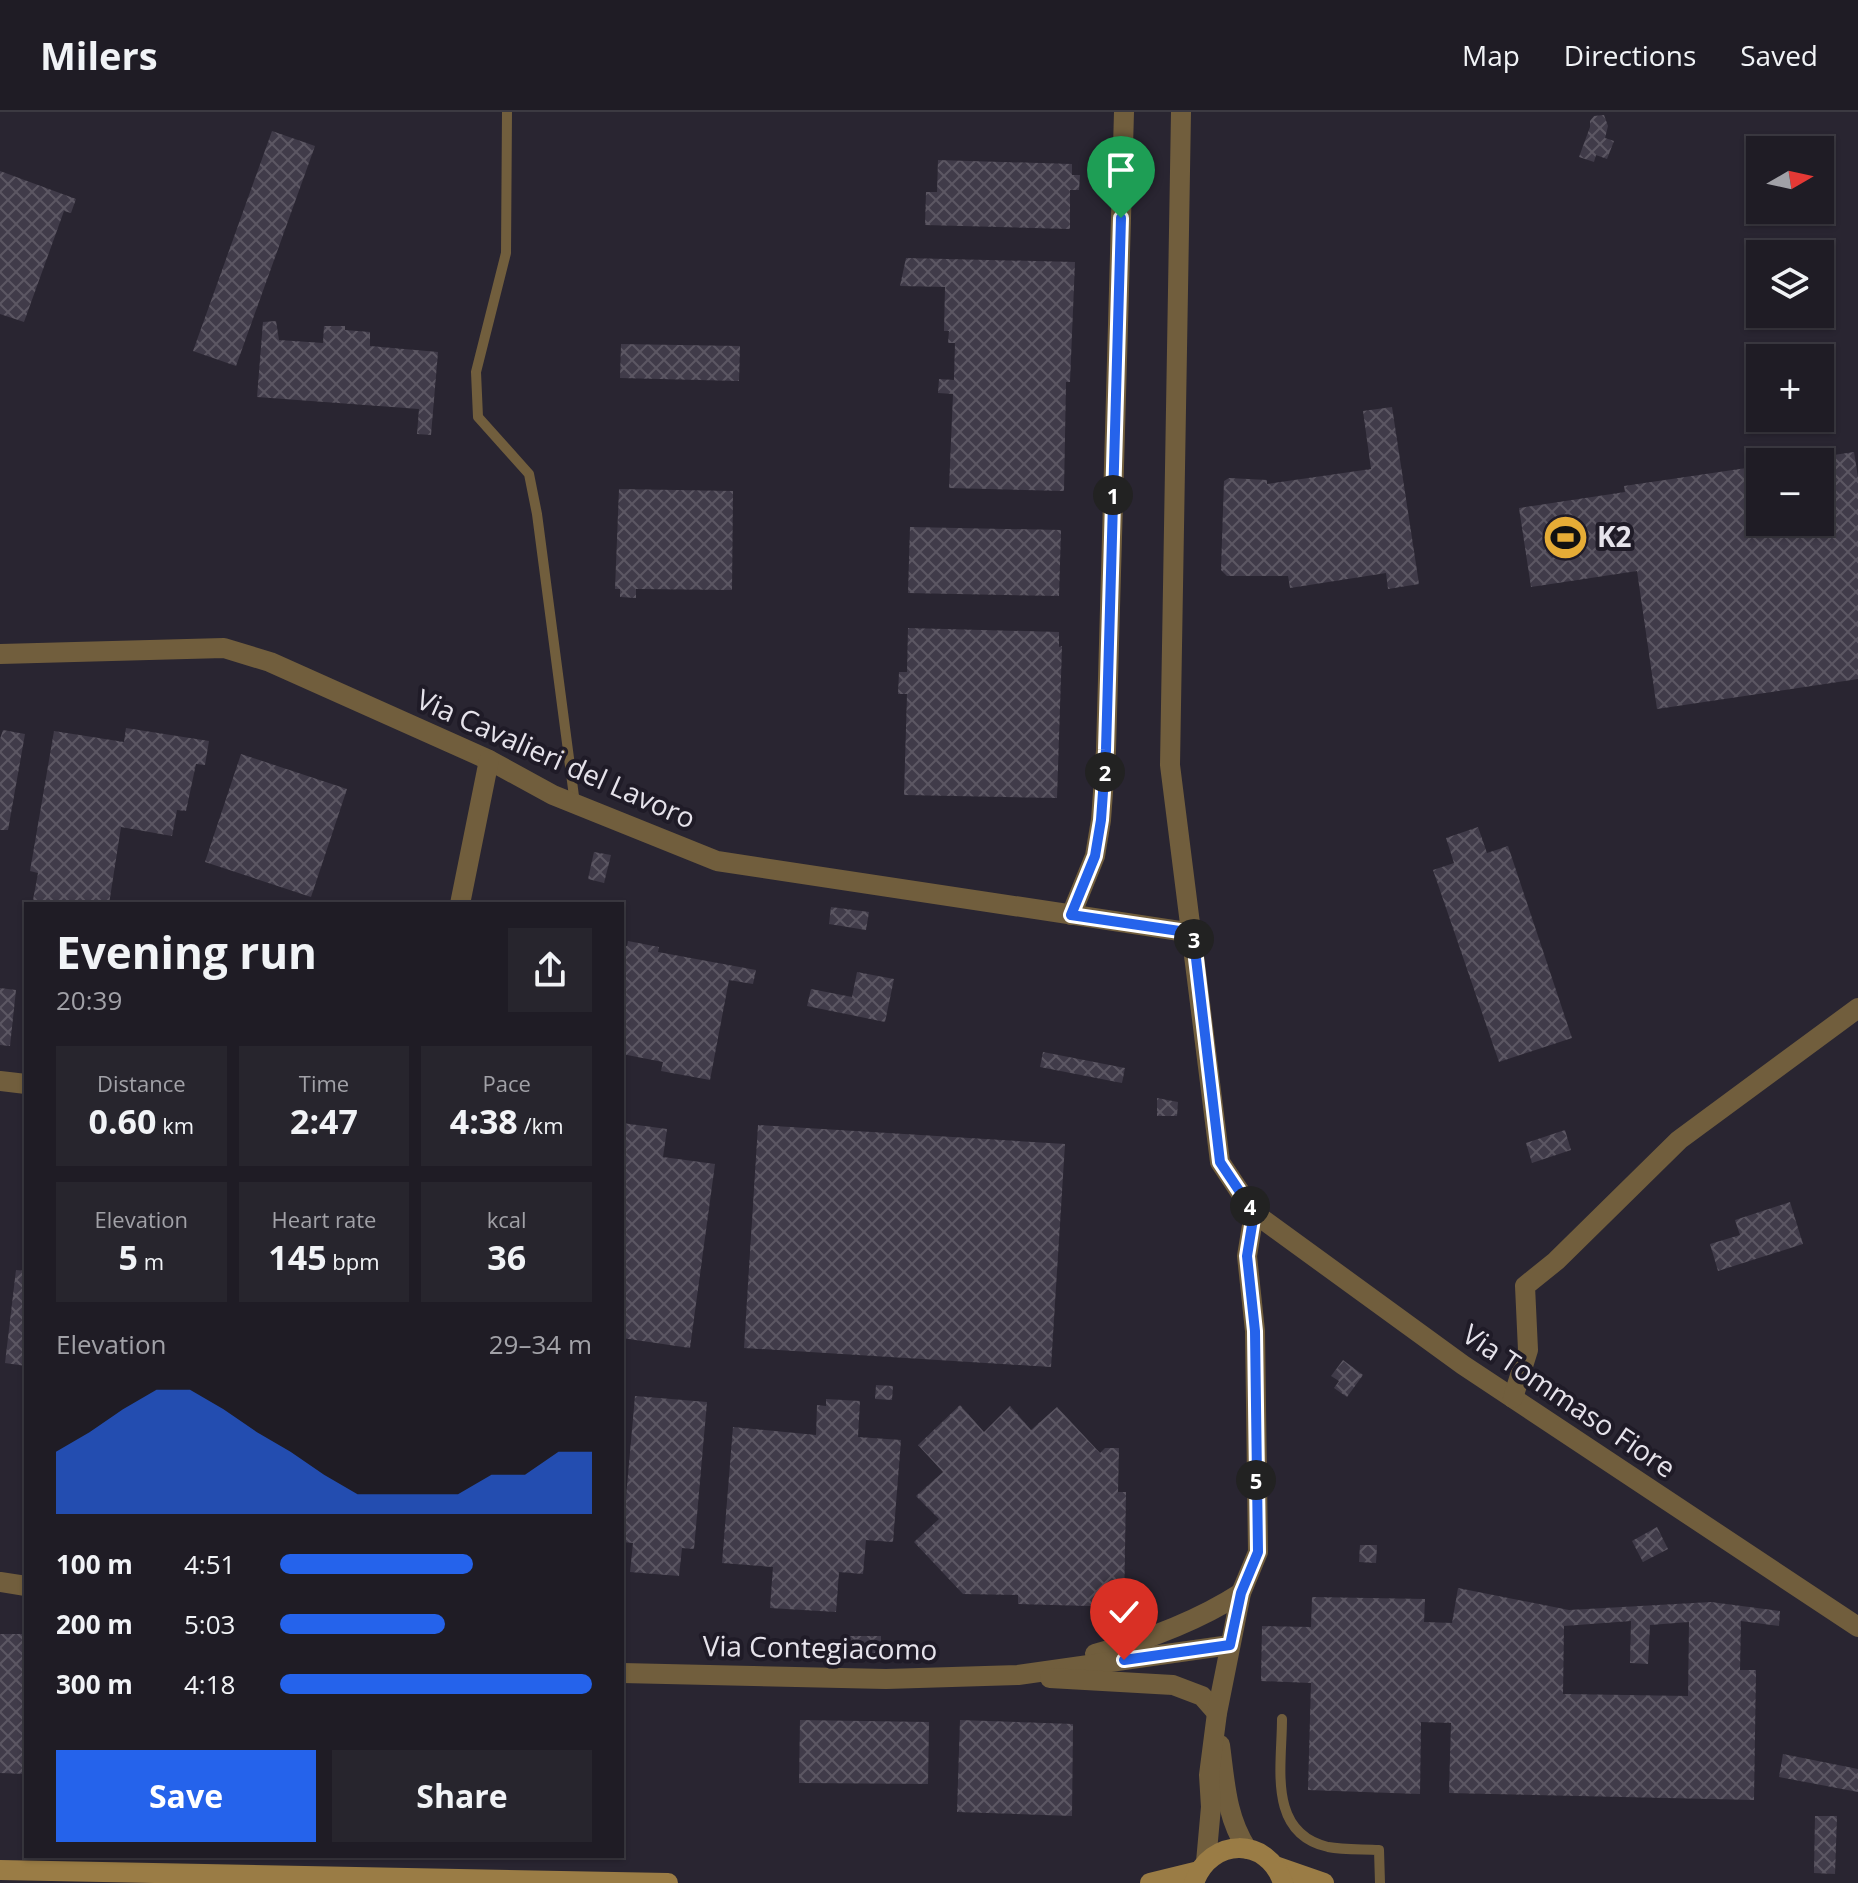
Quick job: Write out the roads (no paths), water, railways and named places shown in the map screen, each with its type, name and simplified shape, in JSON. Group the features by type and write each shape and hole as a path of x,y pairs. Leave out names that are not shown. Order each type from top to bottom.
{"main road":[{"path":"1150,1883 1200,1872 1225,1850 1247,1849 1258,1852 1279,1874 1324,1883"},
{"path":"0,1870 668,1883"}],"street":[{"path":"1071,915 1095,856 1102,806 1124,112"},
{"path":"1181,112 1170,765 1220,1162 1254,1213 1247,1256 1255,1331 1258,1552 1241,1593 1217,1713 1209,1775 1211,1807 1200,1872"},
{"name":"Via Cavalieri del Lavoro","path":"0,654 224,648 270,662 489,760 553,795 717,861 1193,933"},
{"path":"460,902 489,760"},
{"path":"1513,1398 1528,1350 1525,1286 1567,1251 1679,1140 1858,1008"},
{"path":"0,1081 24,1084"},
{"name":"Via Tommaso Fiore","path":"1254,1213 1463,1365 1858,1627"},
{"path":"0,1582 24,1586"},
{"name":"Via Contegiacomo","path":"1018,1675 1155,1636 1191,1622 1241,1593"},
{"name":"Via Contegiacomo","path":"1018,1675 1230,1645"},
{"name":"Via Contegiacomo","path":"624,1673 886,1679 1018,1675 1173,1685 1202,1696 1217,1713"},
{"path":"1217,1713 1228,1807 1236,1832 1247,1849"}],"lane":[{"path":"507,112 506,253 476,372 478,417 529,474 537,514 575,804"},
{"path":"1282,1719 1281,1803 1288,1821 1303,1837 1328,1847 1379,1850 1380,1883"}],"place":[{"name":"K2","path":"1566,537"}]}
